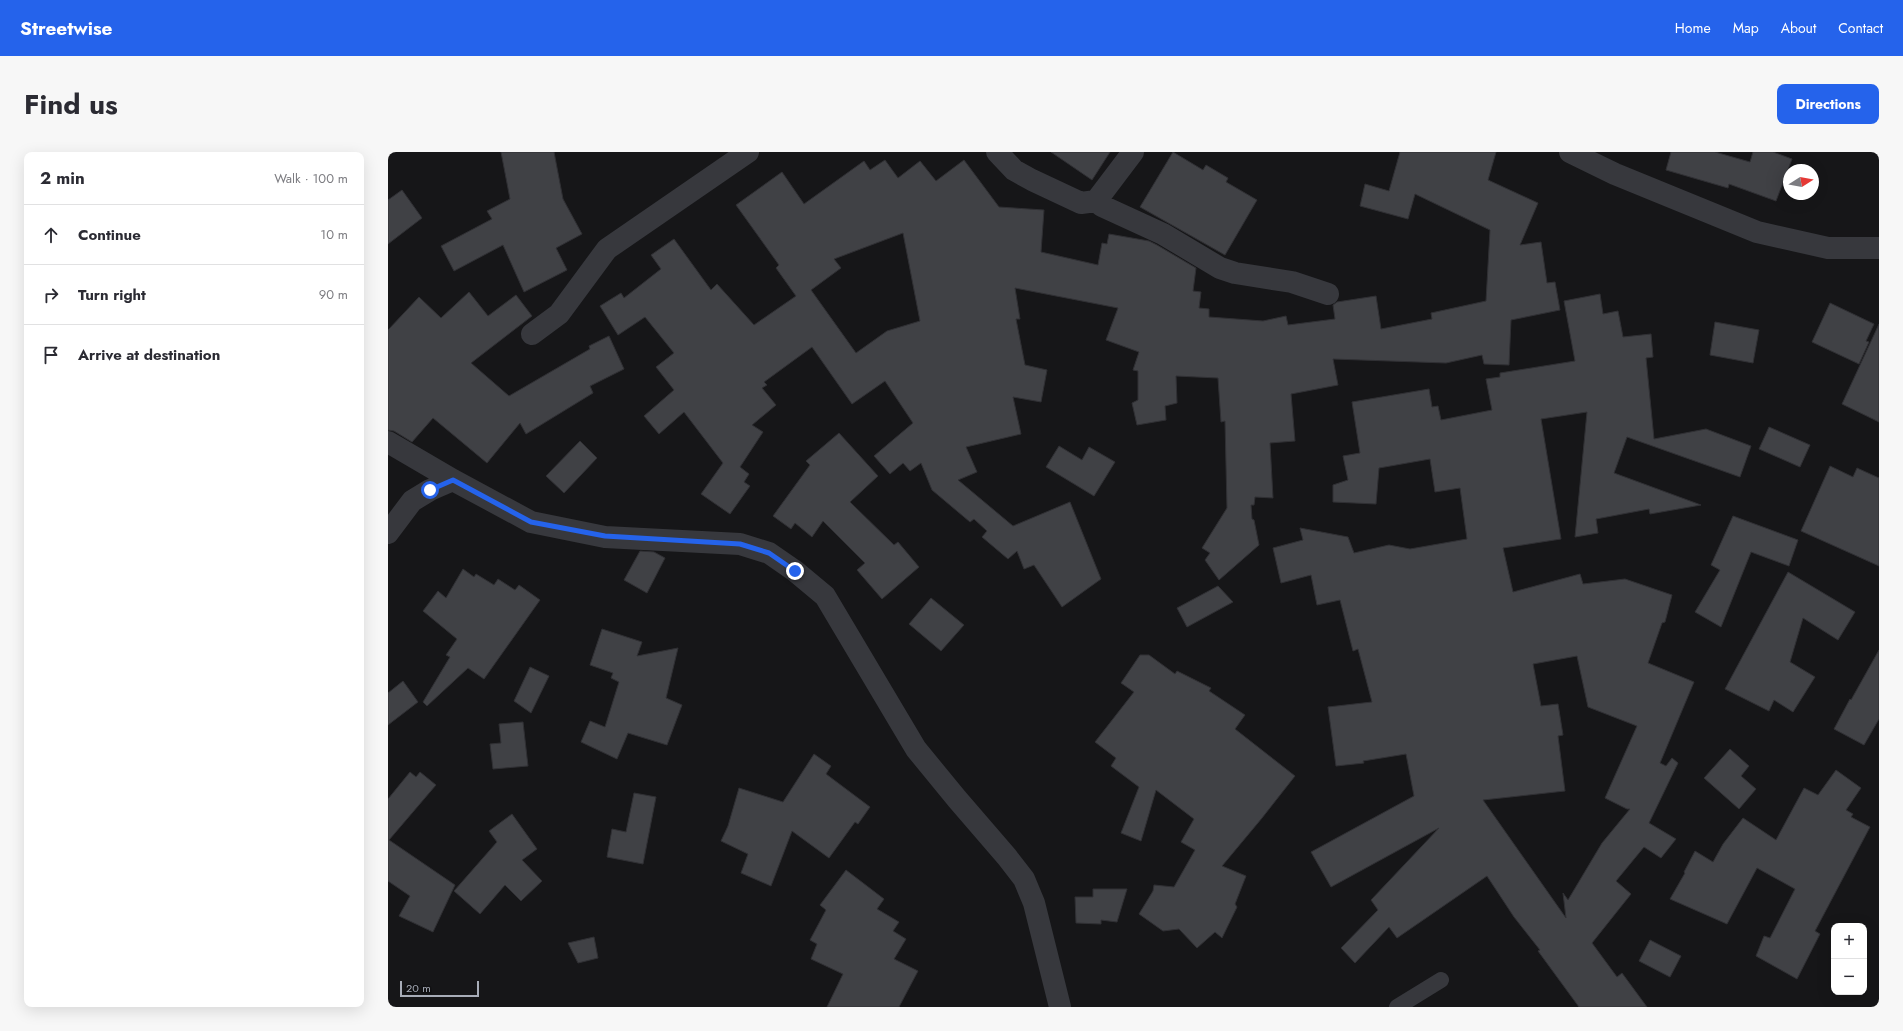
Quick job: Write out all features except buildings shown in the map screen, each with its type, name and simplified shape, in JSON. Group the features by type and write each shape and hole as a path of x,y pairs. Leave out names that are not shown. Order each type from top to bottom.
{"street":[{"path":"532,334 559,314 607,249 748,152"},
{"path":"997,152 1014,170 1081,203 1096,201 1133,152"},
{"path":"1570,152 1616,174 1757,232 1828,248 1879,248"},
{"path":"1096,201 1102,206 1163,234 1220,268 1235,273 1292,282 1328,294"},
{"path":"388,442 453,480 531,522 605,536 740,544 769,553 795,571 825,596 916,749 1024,879 1034,903 1057,1005"},
{"path":"388,532 412,501 430,490 453,480"}],"lane":[{"path":"1397,1007 1441,980"}],"route":[{"path":"430,490 453,480 531,522 605,536 740,544 769,553 795,571"}]}
